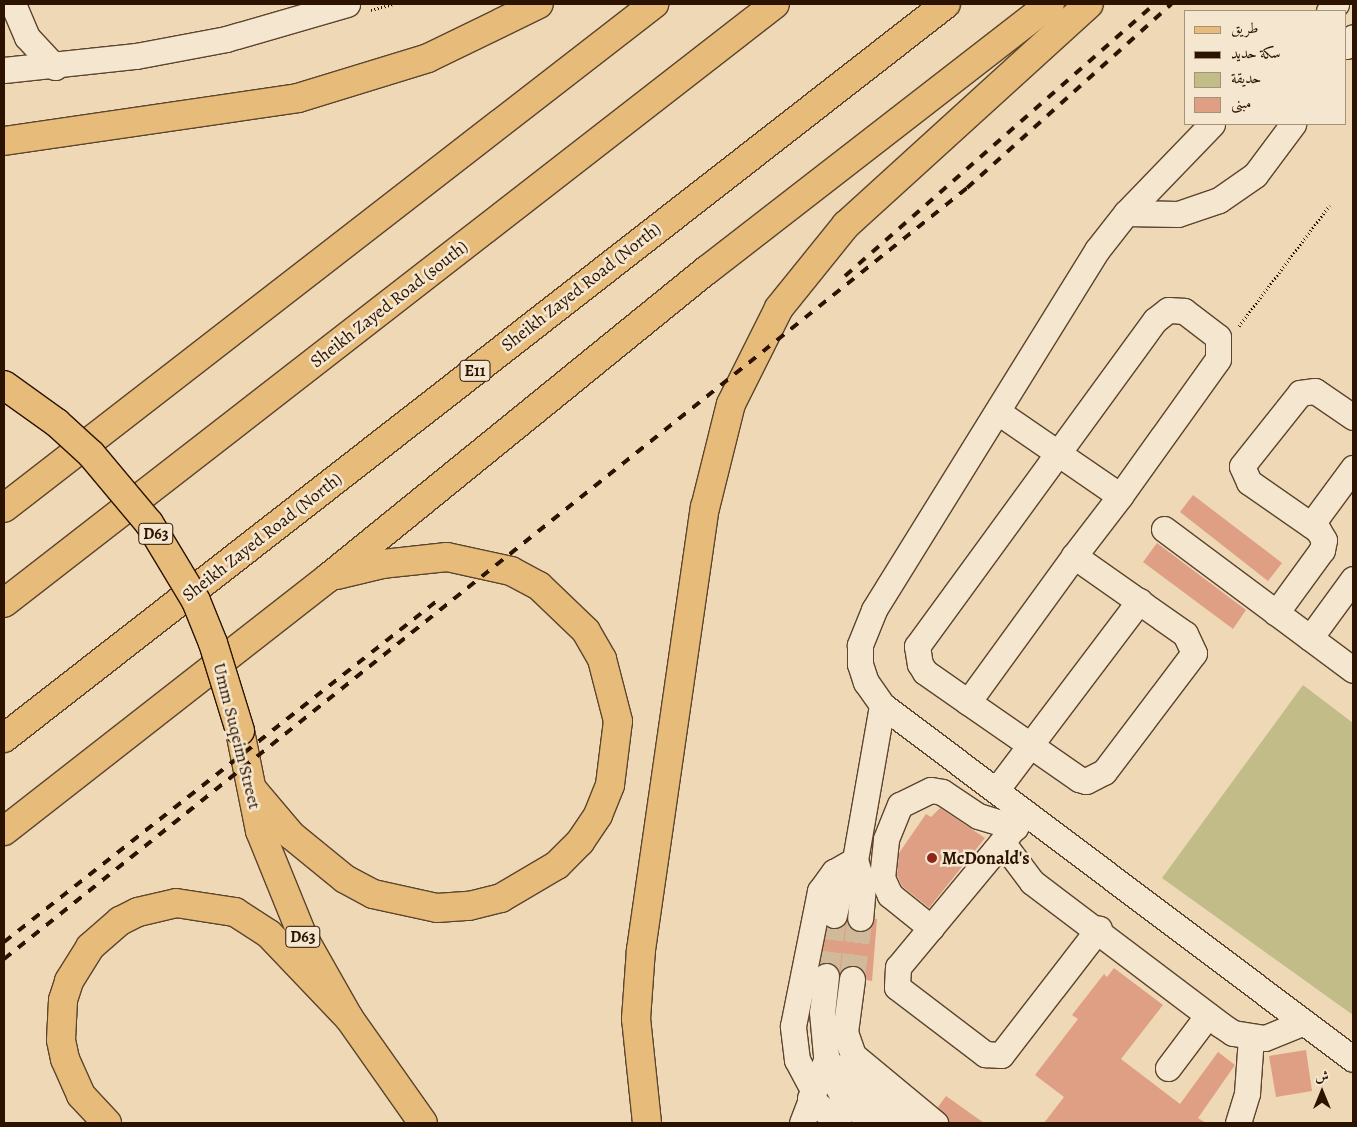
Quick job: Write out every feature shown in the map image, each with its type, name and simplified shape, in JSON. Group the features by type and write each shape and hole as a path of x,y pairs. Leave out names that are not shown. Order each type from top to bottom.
{"main road":[{"path":"4,141 209,114 307,96 428,58 539,4"},
{"path":"4,508 654,4"},
{"name":"Sheikh Zayed Road (south)","path":"4,603 775,4"},
{"name":"Sheikh Zayed Road (North)","path":"4,738 946,4"},
{"path":"4,831 329,577 707,270 1050,4"},
{"path":"647,1123 636,1037 641,950 705,508 731,404 779,308 828,245 1089,4"},
{"name":"Umm Suqeim Street","path":"4,384 57,423 91,454 150,523 196,601 240,731 260,831 284,895 349,1018 423,1123"},
{"path":"253,790 291,835 345,879 374,894 437,908 469,906 501,898 557,865 593,822 610,785 618,721 602,659 586,631 539,586 511,570 447,557 383,564 329,577"},
{"path":"107,1123 81,1095 65,1059 61,1040 63,1000 74,972 90,947 120,921 138,912 176,903 235,912 269,934 349,1018"}],"street":[{"path":"13,4 27,36 55,66"},
{"path":"4,70 55,66 226,39 347,4"},
{"path":"1211,125 1126,213 1097,250 865,627 860,664 866,682 882,705 997,789 1014,827 1032,882 1098,928 1208,1015 1234,1033 1251,1037 1279,1035 1304,1022"},
{"path":"1126,213 1178,214 1219,200 1255,175 1292,125"},
{"path":"968,702 1074,556 1120,496 1218,359 1218,337 1184,311 1176,309 1161,314 917,646 920,664 926,672 968,702 1078,779 1099,777 1191,660 1190,639 1074,556"},
{"path":"1276,613 1322,550 1322,534 1249,482 1242,466 1300,393 1315,391 1353,417"},
{"path":"998,412 1120,496"},
{"path":"1311,525 1353,468"},
{"path":"1164,529 1310,638 1350,662"},
{"path":"1310,638 1353,579"},
{"path":"997,789 1139,601"},
{"path":"834,915 841,885 855,860 882,705"},
{"path":"931,928 890,895 882,878 886,839 900,805 931,790 942,792 978,816 1014,827 1304,1022 1353,1059"},
{"path":"1014,827 898,967 897,987 985,1054 996,1057 1007,1053 1098,928"},
{"path":"855,860 863,886 860,918"},
{"path":"808,1111 797,1060 794,1026 820,891 834,872 855,860"},
{"path":"826,976 822,1012 826,1060 842,1096 872,1123"},
{"path":"852,979 845,1032 853,1055 935,1123"},
{"path":"1168,1068 1208,1015"},
{"path":"1238,1123 1248,1093 1251,1037"},
{"path":"808,1111 826,1060"},
{"path":"826,1060 902,1123"},
{"path":"808,1111 839,1123"}],"path":[{"path":"1218,337 1234,332 1330,205"}],"green space":[{"path":"1303,685 1353,723 1353,1015 1162,878"}],"building":[{"path":"1193,495 1282,563 1268,581 1180,512"},
{"path":"1157,543 1246,610 1233,629 1143,562"},
{"path":"940,808 985,838 929,908 902,886 897,875 899,853 926,814 931,817"},
{"path":"874,919 877,919 872,981 866,980 861,968 854,965 840,973 834,964 820,963 827,927 839,929 846,921 852,930 866,931"},
{"path":"1114,968 1163,1005 1121,1059 1180,1104 1218,1052 1235,1065 1198,1118 1206,1123 1044,1123 1064,1097 1035,1075 1078,1019 1072,1015 1104,974 1107,977"},
{"path":"1306,1050 1312,1091 1276,1097 1269,1056"},
{"path":"946,1096 984,1123 949,1123 938,1107"}],"tunnel":[{"path":"826,976 834,915"},
{"path":"852,979 860,918"}],"railway":[{"path":"845,276 1155,4"},
{"path":"4,959 967,188 1171,4"},
{"path":"4,942 438,600"}],"place":[{"name":"McDonald's","path":"932,858"}]}
